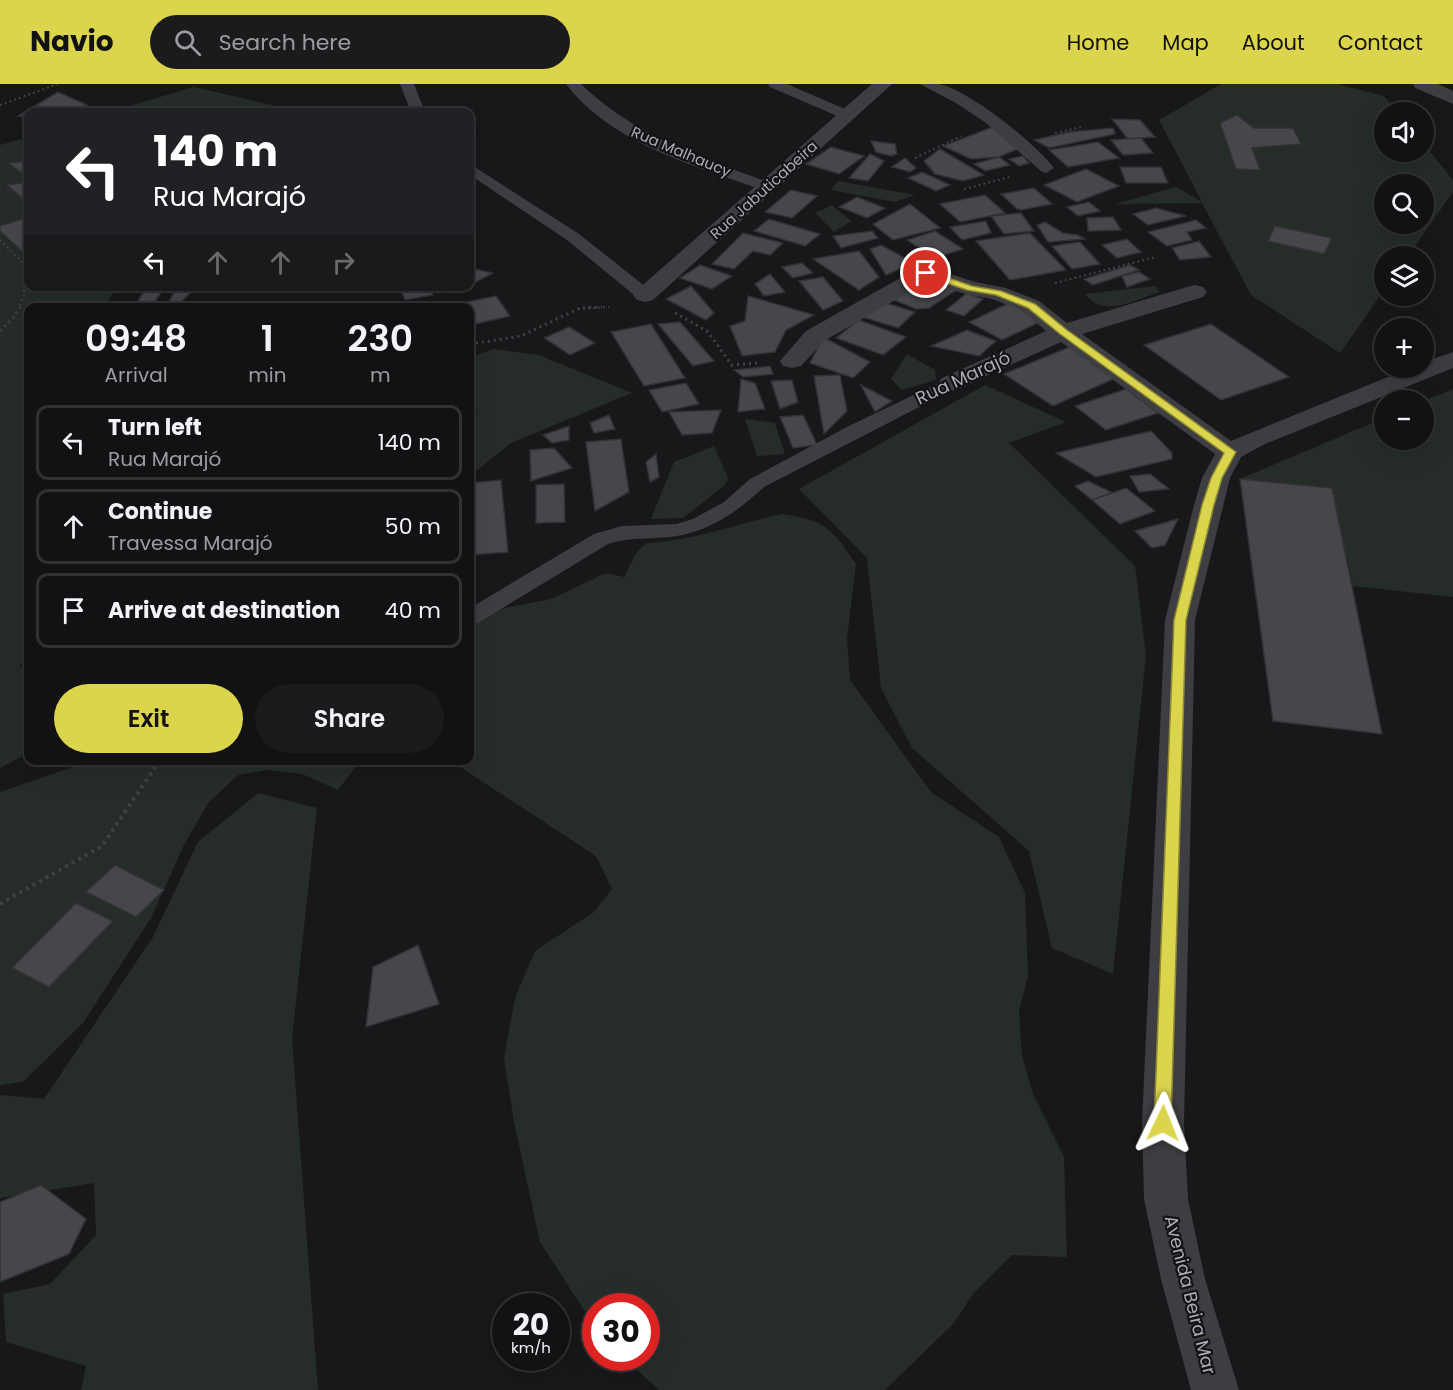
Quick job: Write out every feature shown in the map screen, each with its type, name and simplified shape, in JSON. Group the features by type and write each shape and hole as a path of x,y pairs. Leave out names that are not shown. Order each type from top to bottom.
{"street":[{"name":"Rua Jabuticabeira","path":"645,295 883,84"},
{"path":"1422,84 1453,98"},
{"path":"792,361 815,336 926,273 970,288 998,293 1031,306 1063,332 1230,452 1256,438 1453,359"},
{"name":"Rua Marajó","path":"951,383 1063,332 1195,292"},
{"name":"Avenida Beira Mar","path":"1215,1390 1183,1279 1166,1199 1163,1123 1180,620 1216,478 1230,452"}],"lane":[{"path":"407,84 416,108"},
{"name":"Rua Malhaucy","path":"573,84 598,110 631,133 659,146 768,187"},
{"path":"775,84 847,116"},
{"path":"927,84 994,120 1046,168"},
{"path":"474,172 573,237 645,295"},
{"name":"Rua Marajó","path":"474,616 601,539 622,532 676,530 700,524 731,506 757,483 951,383"}],"path":[{"path":"0,105 58,84"},
{"path":"915,158 994,120"},
{"path":"964,189 1046,168"},
{"path":"0,240 24,264"},
{"path":"1031,306 1049,284 1156,257"},
{"path":"0,331 11,322 27,291"},
{"path":"474,343 521,336 580,308 619,307 645,295 707,331 732,365 792,361"},
{"path":"0,904 102,846 157,765"}],"shaded area":[{"path":"1221,84 1337,84 1384,96 1389,102 1374,102 1374,162 1434,162 1434,156 1453,180 1453,192 1434,219 1434,174 1374,174 1374,234 1423,234 1415,246 1374,246 1374,304 1340,353 1251,295 1202,203 1115,204 1176,187 1202,202 1159,120"},
{"path":"194,87 272,105 276,108 123,108"},
{"path":"24,138 24,291 114,291 107,303 24,303 24,658 20,667 24,670 24,745 21,757 0,768 0,145"},
{"path":"838,181 915,195 895,202 831,190"},
{"path":"832,205 851,221 834,232 815,213"},
{"path":"1155,286 1160,292 1120,305 1101,305 1085,294"},
{"path":"493,349 539,355 632,393 511,443 474,473 477,409 474,409 474,356"},
{"path":"907,354 935,370 936,380 902,390 891,379"},
{"path":"985,385 1066,422 1009,443 1135,566 1146,655 1113,974 1052,948 1029,851 912,748 881,688 867,558 799,489"},
{"path":"1453,389 1453,597 1353,586 1332,488 1240,479 1374,422 1374,450 1434,450 1434,397"},
{"path":"745,419 775,423 785,454 757,456"},
{"path":"714,446 728,478 725,485 683,518 651,519 674,462"},
{"path":"782,514 819,523 833,534 856,564 847,639 850,680 931,792 999,837 1025,893 1028,976 1019,1011 1022,1056 1033,1094 1064,1157 1067,1257 1012,1255 973,1294 953,1324 885,1390 659,1390 638,1371 660,1371 660,1293 582,1293 582,1307 540,1242 514,1122 504,1058 515,998 535,951 594,912 612,889 596,856 457,765 474,765 474,614 551,599 606,573 624,577 643,546 647,543 665,541"},
{"path":"78,765 357,765 338,790 302,774 267,770 238,775 208,803 184,845 151,918 83,1023 23,1082 0,1085 0,792"},
{"path":"258,793 317,808 292,1038 318,1390 81,1390 86,1366 6,1342 3,1294 50,1284 96,1235 94,1183 0,1198 0,1095 44,1099 153,937 198,842"}],"building":[{"path":"58,92 87,105 79,108 31,108"},
{"path":"1237,115 1254,128 1293,128 1301,144 1252,148 1260,170 1236,169 1220,123"},
{"path":"1112,119 1140,120 1155,137 1128,139"},
{"path":"995,126 1020,148 999,157 971,159 943,146"},
{"path":"1113,128 1115,134 1049,148 1034,140 1069,132"},
{"path":"1141,138 1153,153 1123,155 1111,140"},
{"path":"871,141 895,144 897,154 891,156 876,152"},
{"path":"1098,142 1119,158 1068,167 1049,150"},
{"path":"831,147 864,156 839,174 806,164"},
{"path":"940,149 984,175 963,181 935,174 924,161"},
{"path":"870,154 884,161 868,181 849,178"},
{"path":"1023,156 1029,163 1019,166 1009,159"},
{"path":"999,157 1010,165 985,171 974,164"},
{"path":"905,158 916,168 910,172 892,167"},
{"path":"24,161 24,174 8,163"},
{"path":"1120,167 1161,167 1168,183 1126,183"},
{"path":"1086,169 1119,186 1077,202 1044,185"},
{"path":"922,172 950,185 936,191 908,178"},
{"path":"24,183 24,200 7,185"},
{"path":"1034,188 1052,204 1021,210 1001,194"},
{"path":"791,190 817,196 792,218 765,212"},
{"path":"985,195 1005,213 960,222 940,204"},
{"path":"857,197 885,208 867,218 839,207"},
{"path":"1089,202 1100,211 1078,216 1067,207"},
{"path":"910,204 940,228 893,240 873,224"},
{"path":"1156,208 1186,216 1148,225 1133,214"},
{"path":"1021,213 1034,231 1004,234 991,216"},
{"path":"1113,217 1121,230 1088,231 1087,218"},
{"path":"24,218 24,253 0,231 0,226"},
{"path":"769,219 820,234 805,246 754,231"},
{"path":"1196,220 1206,228 1187,232 1192,240 1167,246 1148,232"},
{"path":"986,221 991,233 962,240 950,227"},
{"path":"1045,222 1063,233 1078,235 1085,239 1048,242 1037,225"},
{"path":"1275,226 1332,238 1324,254 1268,241"},
{"path":"872,231 878,238 841,248 833,236"},
{"path":"935,231 963,249 935,258 907,240"},
{"path":"743,233 783,243 770,255 753,251 734,269 712,264"},
{"path":"1030,233 1066,270 1010,280 976,241"},
{"path":"1127,239 1141,252 1117,258 1102,245"},
{"path":"1199,241 1211,257 1180,260 1172,248"},
{"path":"1080,242 1100,264 1072,269 1052,246"},
{"path":"881,245 914,263 886,275 870,249"},
{"path":"859,251 879,277 859,290 813,259"},
{"path":"802,263 813,273 793,278 782,267"},
{"path":"700,265 732,276 712,289 680,278"},
{"path":"1130,265 1139,270 1093,285 1084,279"},
{"path":"475,269 493,273 474,283"},
{"path":"1139,272 1150,279 1127,287 1122,276"},
{"path":"926,273 961,287 929,308 916,309 887,297"},
{"path":"770,274 785,292 764,296 755,284"},
{"path":"823,277 843,301 823,310 799,281"},
{"path":"691,286 714,313 706,320 666,299"},
{"path":"144,291 162,291 154,303 137,303"},
{"path":"175,291 192,291 180,303 168,303"},
{"path":"401,291 431,291 433,295 405,300"},
{"path":"967,293 983,299 964,316 946,310"},
{"path":"496,296 510,316 474,324 474,303 462,303"},
{"path":"748,296 814,315 786,330 775,352 742,356 730,326 745,321"},
{"path":"880,301 915,312 898,328 862,317"},
{"path":"1009,303 1042,321 1002,340 969,322"},
{"path":"859,320 906,337 883,355 836,338"},
{"path":"680,322 714,361 693,366 658,324"},
{"path":"651,324 685,378 644,386 611,332"},
{"path":"1211,324 1289,377 1221,400 1144,345"},
{"path":"569,327 595,343 570,355 544,338"},
{"path":"967,330 996,341 979,356 931,346"},
{"path":"823,337 870,362 853,378 810,363"},
{"path":"1069,347 1118,377 1053,406 1004,374"},
{"path":"770,366 773,374 743,377 734,370"},
{"path":"840,375 847,411 824,434 814,376"},
{"path":"741,379 755,383 765,409 738,412"},
{"path":"792,380 798,402 780,409 771,381"},
{"path":"686,383 699,404 662,412 649,390"},
{"path":"861,385 892,401 875,412"},
{"path":"1126,389 1158,413 1106,430 1075,406"},
{"path":"721,410 712,433 682,435 669,412"},
{"path":"609,415 615,429 594,433 590,423"},
{"path":"803,415 817,445 793,448 780,417"},
{"path":"569,426 569,440 552,443 543,435"},
{"path":"1151,431 1172,453 1172,459 1096,477 1056,453"},
{"path":"621,439 629,492 595,511 586,442"},
{"path":"554,448 572,468 531,481 530,450"},
{"path":"656,454 659,477 650,482 646,462"},
{"path":"1150,474 1169,489 1139,492 1130,476"},
{"path":"1240,479 1332,488 1382,734 1273,721"},
{"path":"501,480 508,552 474,555 474,483"},
{"path":"1088,481 1113,493 1092,500 1075,486"},
{"path":"564,484 565,522 536,523 536,485"},
{"path":"1126,488 1155,511 1120,524 1092,500"},
{"path":"1178,519 1165,545 1152,548 1135,531"},
{"path":"115,865 164,890 136,917 86,892"},
{"path":"76,903 113,921 49,987 12,968"},
{"path":"418,945 439,1004 366,1027 373,967"},
{"path":"41,1185 86,1219 69,1254 0,1282 0,1202"}],"route":[{"path":"926,273 970,288 998,293 1031,306 1063,332 1230,452 1216,478 1180,620 1163,1123"}]}
